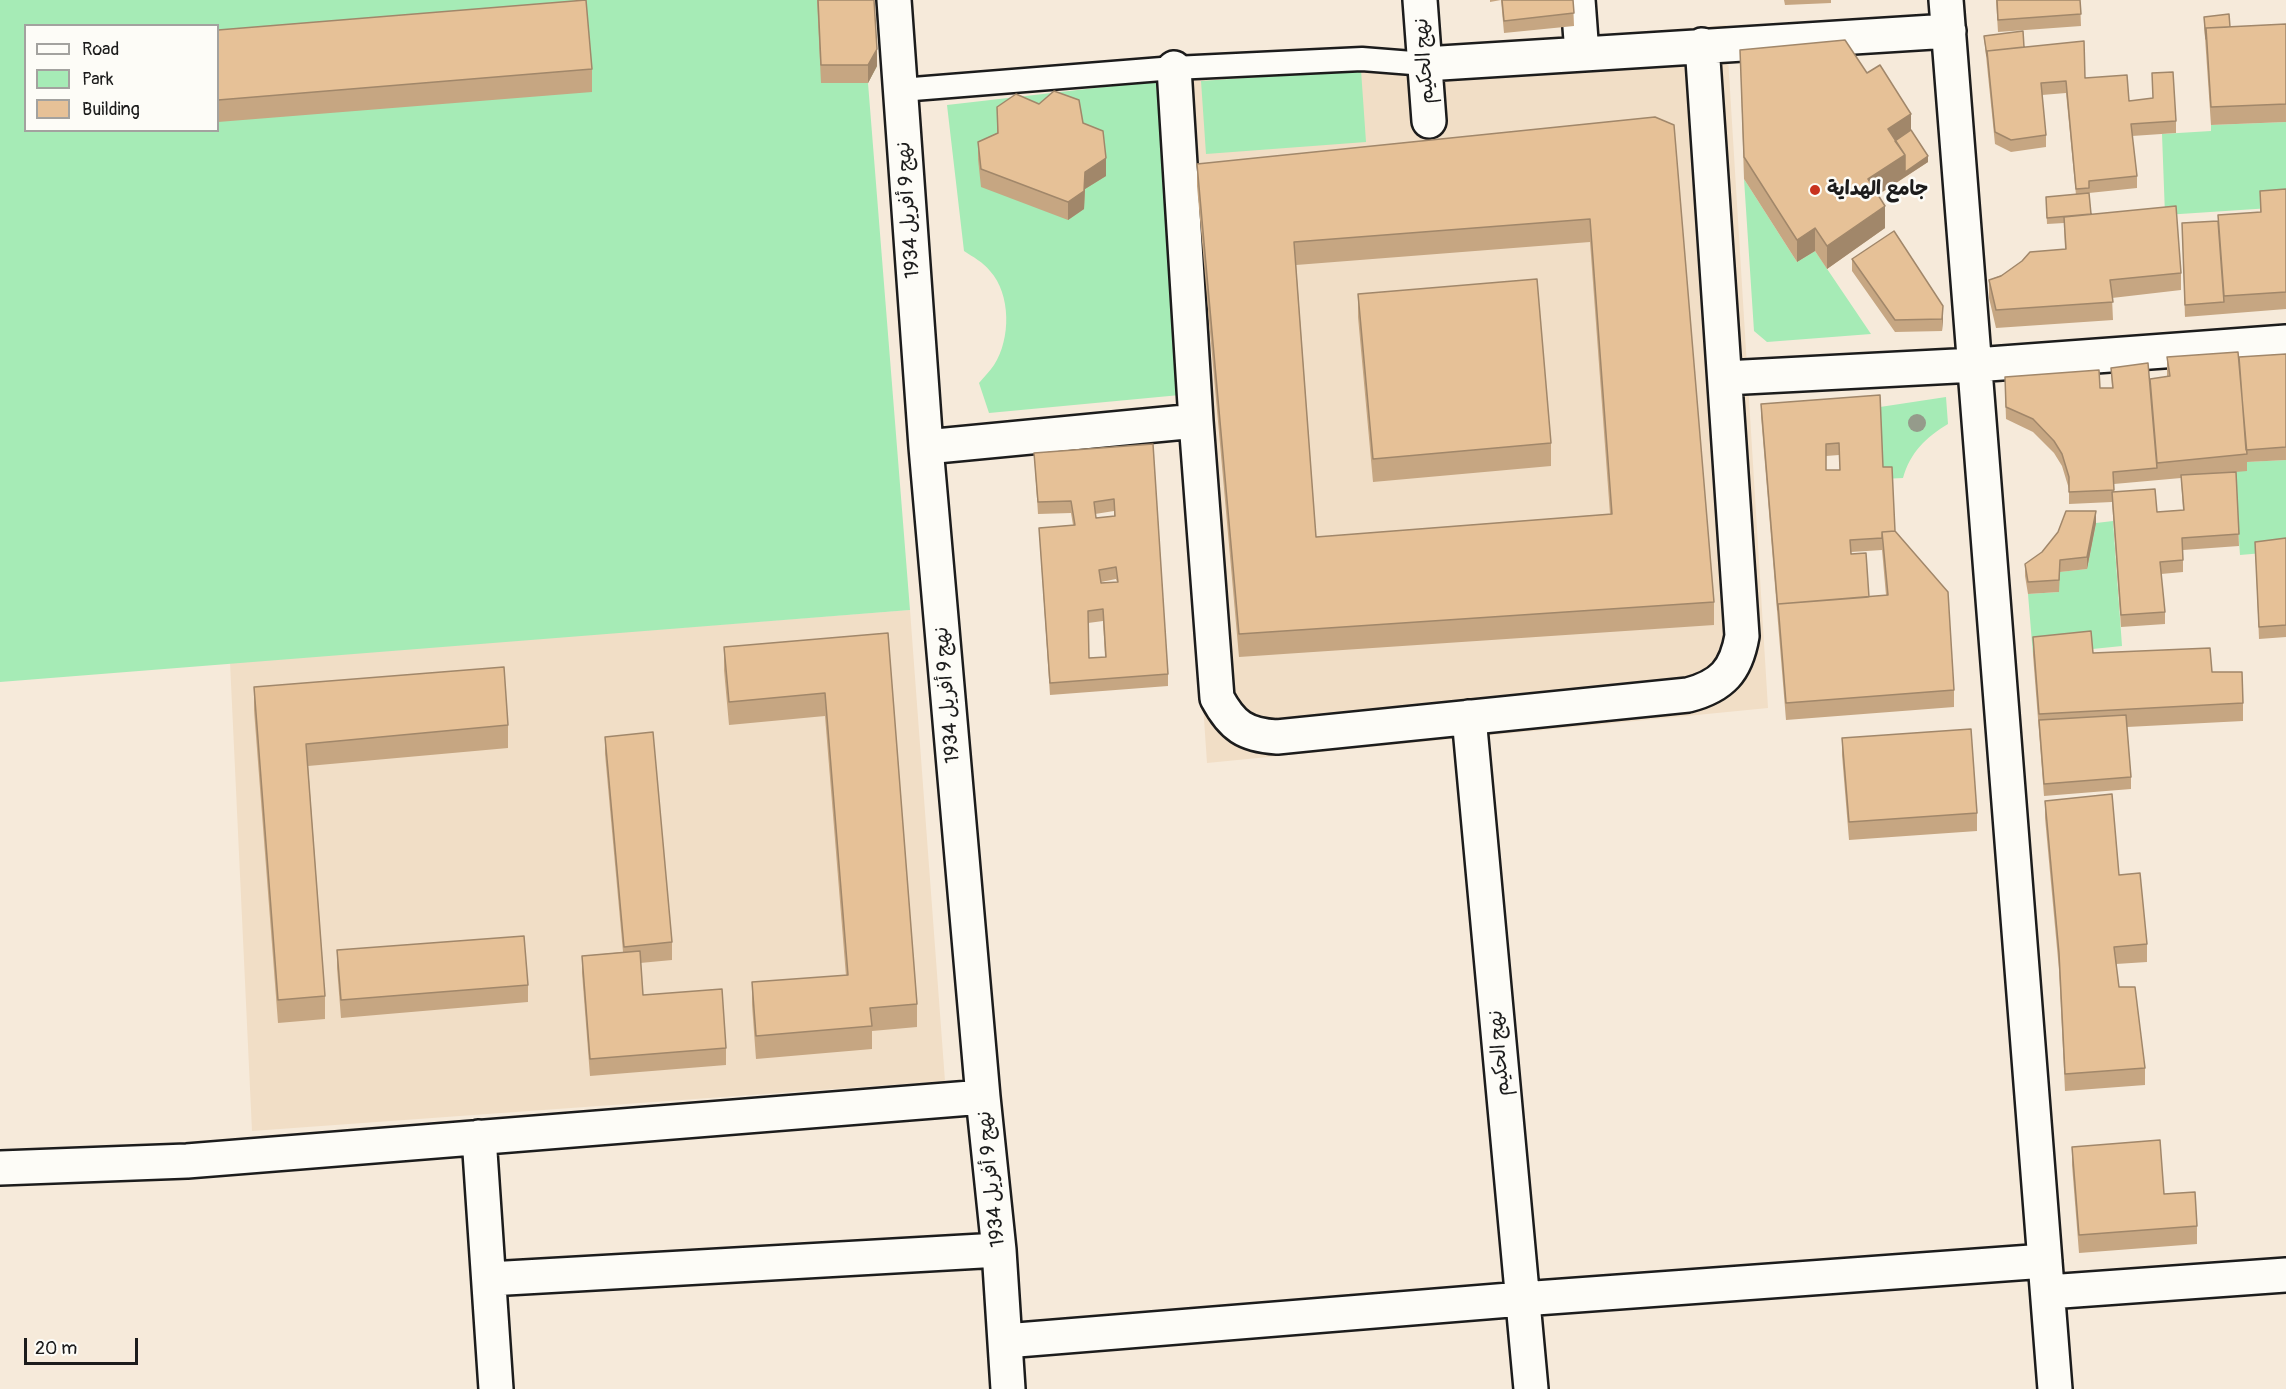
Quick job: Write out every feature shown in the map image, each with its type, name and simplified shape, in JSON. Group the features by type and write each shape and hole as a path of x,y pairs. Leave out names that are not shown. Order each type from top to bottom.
{"street":[{"name":"نهج 9 أفريل 1934","path":"894,0 926,447 983,1098 999,1250 1008,1389"},
{"name":"نهج الحكيم","path":"1420,0 1429,122"},
{"path":"1578,0 1582,54"},
{"path":"1425,64 1702,45 1947,15 2055,1389"},
{"path":"1174,68 1196,422 1217,698 1226,715 1240,728 1258,736 1277,737 1688,695 1720,682 1732,669 1739,653 1742,636 1702,45"},
{"path":"1725,378 1975,365 2286,342"},
{"path":"926,447 1196,422"},
{"name":"نهج الحكيم","path":"1469,717 1531,1389"},
{"path":"0,1168 187,1161 983,1098"},
{"path":"479,1137 496,1389"},
{"path":"489,1279 999,1250"},
{"path":"1005,1341 1522,1299 2046,1277 2286,1275"}],"lane":[{"path":"901,90 1174,68 1362,59 1425,64"}],"shaded area":[{"path":"1726,25 1768,708 1207,763 1160,70"},
{"path":"910,610 945,1081 252,1131 230,662"}],"green space":[{"path":"0,0 873,0 877,66 868,83 910,610 0,682"},
{"path":"1361,70 1366,142 1206,154 1201,81"},
{"path":"1156,81 1180,395 989,413 979,383 994,365 1004,343 1005,304 997,281 990,271 964,251 947,105"},
{"path":"2286,122 2286,207 2165,215 2162,134 2211,131 2211,125"},
{"path":"1744,179 1797,262 1815,251 1871,334 1767,342 1754,331"},
{"path":"1946,397 1948,424 1920,446 1903,478 1883,479 1880,407"},
{"path":"2286,460 2286,551 2240,555 2234,473 2246,462"},
{"path":"2113,521 2122,646 2033,655 2028,594 2059,592 2059,572 2087,569 2096,523"}],"building":[{"path":"586,0 592,69 219,100 219,30"},
{"path":"818,0 874,0 877,49 868,65 821,65"},
{"path":"1502,0 1573,0 1574,13 1504,21"},
{"path":"1997,0 2080,0 2081,14 1998,20"},
{"path":"2229,14 2230,27 2206,28 2206,39 2204,17"},
{"path":"2286,24 2286,104 2211,107 2206,28"},
{"path":"2023,31 2024,47 1987,51 1987,56 1984,36"},
{"path":"1845,40 1867,73 1880,65 1911,114 1888,129 1905,155 1868,179 1885,206 1827,246 1815,228 1797,240 1744,157 1740,50"},
{"path":"2084,41 2085,78 2127,75 2129,101 2153,98 2152,73 2173,72 2176,121 2131,124 2137,176 2089,181 2089,188 2076,189 2066,81 2041,83 2046,135 2011,140 1995,132 1987,51"},
{"path":"1054,91 1079,100 1083,123 1103,131 1106,158 1085,172 1084,191 1068,202 981,169 978,142 998,133 997,107 1016,94 1039,104"},
{"path":"1655,117 1674,125 1714,602 1239,634 1197,164","holes":["1590,219 1612,514 1316,537 1294,242"]},
{"path":"1911,130 1928,156 1905,172 1905,155 1895,141"},
{"path":"2286,189 2286,292 2224,296 2218,215 2261,212 2260,191"},
{"path":"2089,193 2091,214 2047,218 2046,197"},
{"path":"2176,206 2181,273 2110,280 2113,302 1996,310 1989,280 2001,276 2022,261 2030,252 2066,249 2064,217"},
{"path":"2218,221 2224,302 2185,305 2182,223"},
{"path":"1894,231 1943,306 1942,319 1895,320 1852,259"},
{"path":"1537,279 1551,443 1373,459 1358,294"},
{"path":"2238,352 2247,454 2157,463 2150,379 2170,376 2167,357"},
{"path":"2286,354 2286,447 2246,450 2239,357"},
{"path":"2148,363 2157,468 2113,472 2114,490 2069,492 2069,477 2062,454 2054,441 2033,419 2006,407 2005,377 2099,370 2100,388 2113,388 2111,368"},
{"path":"1880,395 1883,467 1892,467 1895,531 1882,532 1882,538 1850,540 1851,554 1866,553 1869,597 1778,604 1778,610 1761,404","holes":["1839,443 1840,470 1826,470 1826,444"]},
{"path":"1153,444 1168,674 1050,683 1039,528 1075,525 1071,501 1038,502 1034,453","holes":["1114,499 1115,516 1096,518 1094,502","1116,567 1118,582 1101,583 1099,570","1103,609 1106,657 1089,658 1088,611"]},
{"path":"2236,472 2239,534 2182,538 2183,560 2160,562 2165,612 2121,615 2112,492 2155,489 2157,512 2184,510 2181,475"},
{"path":"2066,511 2096,511 2087,557 2060,560 2059,580 2028,582 2025,564 2042,552 2058,532"},
{"path":"1895,531 1948,592 1954,690 1786,703 1778,604 1888,595 1882,532"},
{"path":"2286,538 2286,625 2259,627 2255,542"},
{"path":"2091,631 2093,653 2210,648 2212,672 2242,672 2243,703 2039,714 2033,637"},
{"path":"888,633 917,1004 870,1008 872,1026 756,1036 752,982 848,975 825,693 729,702 724,647"},
{"path":"504,667 508,725 306,744 325,996 278,1000 254,687"},
{"path":"2126,715 2131,777 2044,784 2039,720"},
{"path":"1971,729 1977,813 1849,822 1842,738"},
{"path":"653,732 672,942 624,947 605,737"},
{"path":"2112,794 2119,875 2140,873 2147,944 2114,947 2119,987 2135,987 2145,1068 2065,1074 2059,953 2045,801"},
{"path":"524,936 528,985 341,1000 337,950"},
{"path":"640,951 643,995 722,989 726,1048 590,1059 582,956"},
{"path":"2160,1140 2164,1194 2195,1192 2197,1226 2079,1235 2072,1147"}],"place":[{"name":"جامع الهداية","path":"1815,190"}]}
